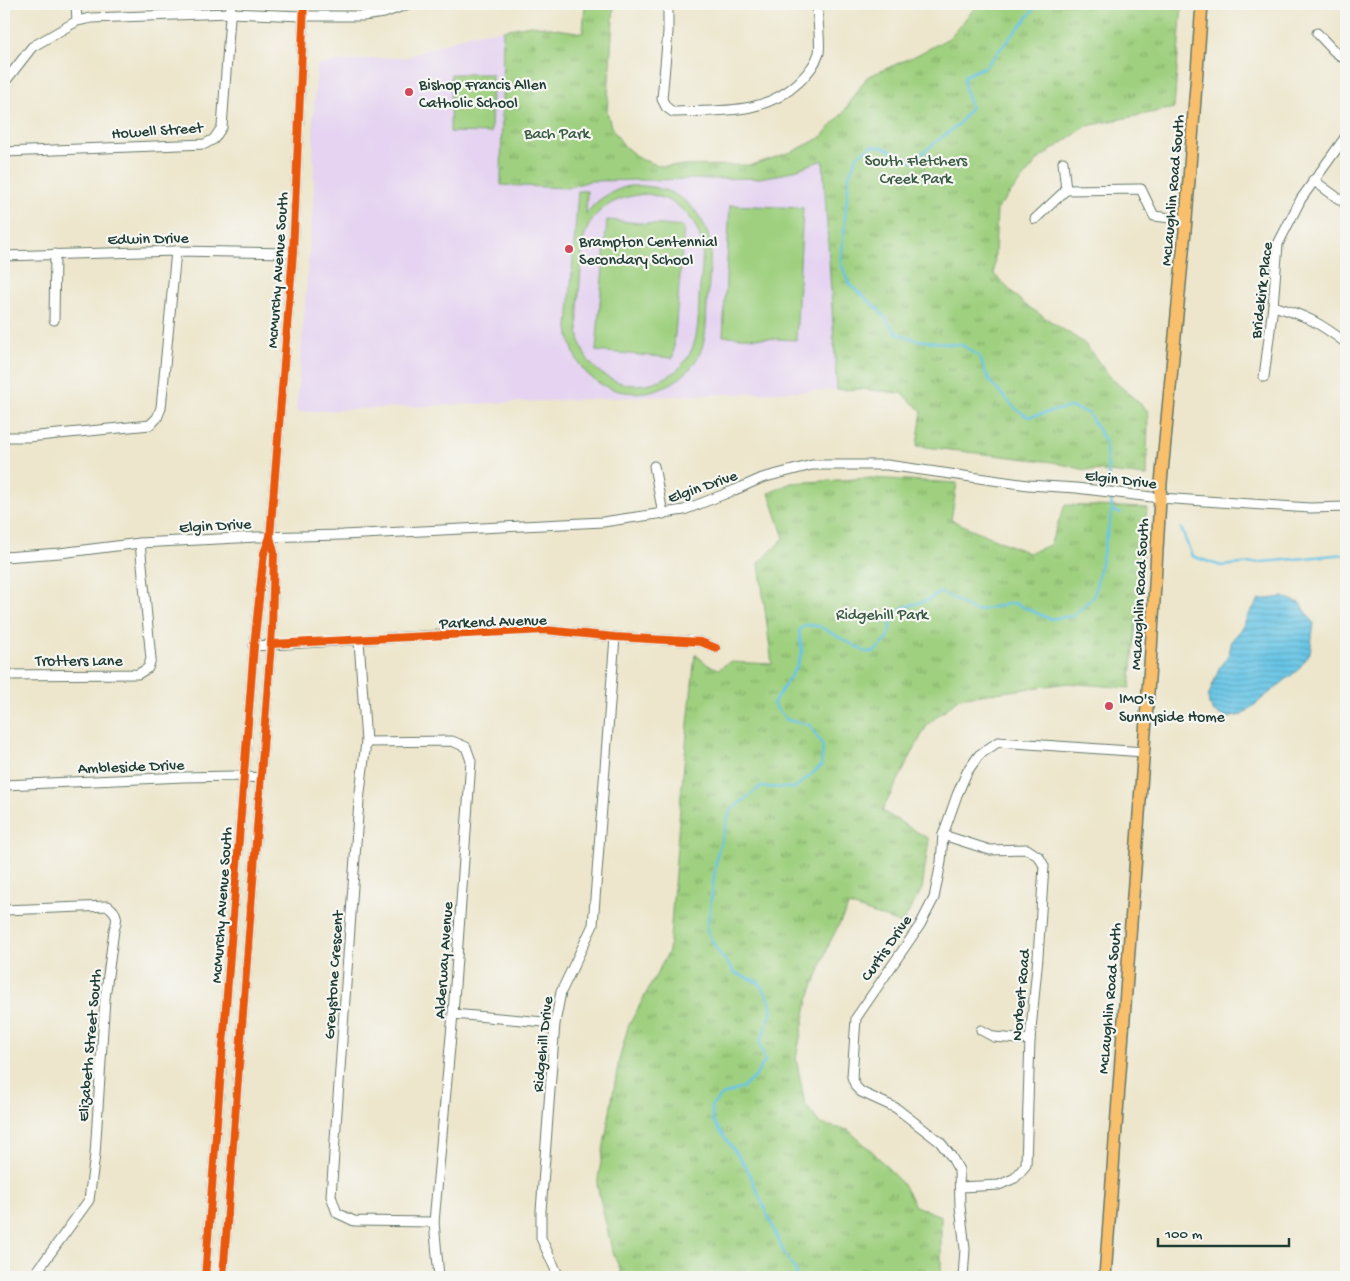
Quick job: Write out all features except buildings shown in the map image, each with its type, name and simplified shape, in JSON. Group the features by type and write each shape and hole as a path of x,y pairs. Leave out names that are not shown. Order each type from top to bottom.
{"main road":[{"name":"McLaughlin Road South","path":"1105,1277 1117,1094 1144,752 1160,498 1186,220 1202,4"}],"street":[{"path":"76,4 77,21"},
{"name":"McMurchy Avenue South","path":"205,1277 254,646 264,553 270,537 293,253 304,4"},
{"path":"4,83 32,47 77,21 91,18 230,8 302,16 364,16 384,8 408,4"},
{"path":"668,4 668,32 662,98 666,107 673,112 752,108 770,102 789,92 806,75 819,53 817,4"},
{"name":"Howell Street","path":"4,152 205,144 214,139 222,127 230,8"},
{"path":"1316,33 1330,48 1346,60"},
{"name":"Bridekirk Place","path":"1264,377 1273,306 1278,244 1301,199 1346,136"},
{"path":"1063,162 1066,190"},
{"path":"1314,180 1346,204"},
{"path":"1035,219 1066,190 1141,189 1154,216 1186,220"},
{"path":"4,437 28,437 150,425 157,418 160,408 176,251"},
{"name":"Edwin Drive","path":"4,256 176,251 293,253"},
{"path":"54,320 55,254"},
{"path":"1273,306 1295,312 1320,323 1346,343"},
{"name":"Elgin Drive","path":"4,557 60,553 140,543 603,522 684,510 762,478 812,465 887,465 1028,485 1090,489 1160,498 1310,508 1346,507"},
{"path":"654,466 663,514"},
{"name":"McMurchy Avenue South","path":"223,1277 270,644 274,552 270,537"},
{"name":"Trotters Lane","path":"4,675 138,674 148,668 151,659 140,543"},
{"name":"Parkend Avenue","path":"254,646 545,630 615,637 701,642 716,648"},
{"name":"Ridgehill Drive","path":"559,1277 541,1238 541,1211 555,1023 560,992 594,925 615,637"},
{"name":"Greystone Crescent","path":"359,640 366,742 358,811 332,1196 338,1213 354,1221 434,1222"},
{"name":"Alderway Avenue","path":"366,742 452,741 466,746 471,761 453,1014 434,1222 439,1277"},
{"name":"Curtis Drive","path":"963,1277 965,1249 960,1206 959,1170 940,1142 896,1108 861,1092 856,1087 852,1077 856,1018 920,925 934,898 941,862 943,835 967,772 979,755 998,742 1144,752"},
{"name":"Ambleside Drive","path":"4,785 244,776 260,778"},
{"name":"Norbert Road","path":"943,835 990,850 1027,849 1039,857 1044,866 1030,1040 1026,1165 1015,1178 999,1185 960,1187"},
{"name":"Elizabeth Street South","path":"4,910 108,906 114,910 118,921 114,930 105,998 94,1156 89,1200 33,1277"},
{"path":"453,1014 541,1024 555,1023"},
{"path":"981,1030 994,1037 1030,1040"}],"shaded area":[{"name":"Brampton Centennial Secondary School","path":"503,30 501,184 567,188 590,181 783,174 823,160 837,390 296,412 314,191 313,118 317,65 363,59 407,57 469,35"}],"green space":[{"name":"South Fletchers Creek Park","path":"585,4 614,4 607,111 611,127 624,146 640,159 661,166 752,165 794,151 820,138 843,113 867,77 917,55 949,38 978,4 1182,4 1174,108 1087,126 1040,158 997,209 994,274 1024,304 1084,343 1110,377 1148,411 1147,476 1081,469 1053,462 917,446 922,411 901,393 861,389 837,390 823,160 783,174 759,178 590,181 567,188 501,185 503,30 531,25 583,33"},
{"path":"451,74 492,74 491,133 450,132"},
{"path":"644,186 659,188 683,200 693,208 701,219 711,247 706,331 698,357 687,372 673,383 656,390 638,393 620,391 604,386 589,375 575,356 568,327 578,191 587,191 586,214 600,200 622,188","holes":["647,194 666,199 688,215 694,223 701,241 702,262 696,338 682,366 671,375 651,383 627,384 618,382 601,373 592,365 582,347 579,337 578,316 583,244 591,222 605,207 636,195"]},
{"path":"730,205 803,208 796,340 723,336"},
{"path":"607,220 684,227 673,358 596,351"},
{"name":"Ridgehill Park","path":"872,478 957,483 951,520 1028,553 1050,545 1065,505 1147,508 1130,688 1068,683 959,698 927,725 882,811 929,839 922,889 902,924 849,905 830,942 808,1000 796,1058 805,1104 820,1124 848,1130 873,1152 904,1186 915,1206 941,1216 941,1277 623,1277 612,1250 597,1185 619,1060 628,1027 669,951 681,795 695,654 708,665 719,669 729,662 772,664 759,563 784,538 769,493 791,483"}],"water":[{"path":"1283,597 1300,603 1314,623 1310,653 1298,670 1242,715 1227,718 1214,712 1209,704 1208,697 1219,668 1229,654 1232,640 1241,630 1259,600"}],"waterway":[{"path":"883,147 912,161 959,124 971,107 965,90 964,76 986,66 1032,12 1035,4"},
{"path":"883,147 871,146 857,156 849,175 841,263 849,284 878,309 897,333 916,340 962,345 979,356 990,382 1015,408 1028,417 1070,407 1088,413 1105,441 1110,490"},
{"path":"796,1277 796,1271 784,1253 747,1168 713,1121 711,1106 723,1095 742,1088 755,1077 765,1061 760,1043 772,1010 769,998 758,982 735,973 717,950 707,931 717,854 730,811 760,787 795,788 821,766 823,746 810,725 787,720 773,704 797,666 802,652 799,631 804,625 819,626 866,652 874,652 888,639 892,620 902,608 928,600 941,592 974,611 1014,603 1050,619 1073,616 1094,596 1112,511 1111,495"},
{"path":"1112,511 1120,513"},
{"path":"1181,528 1192,556 1221,566 1346,554"}],"cycle path":[{"path":"223,1277 272,630 274,552 270,537 293,253 304,4"},
{"path":"205,1277 254,646 264,553 270,537"},
{"path":"271,644 545,630 615,637 701,642 716,648"}],"place":[{"name":"Bishop Francis Allen Catholic School","path":"409,92"},
{"name":"Brampton Centennial Secondary School","path":"569,249"},
{"name":"IMO's Sunnyside Home","path":"1109,706"}],"park label":[{"name":"Bach Park","path":"557,132"}]}
